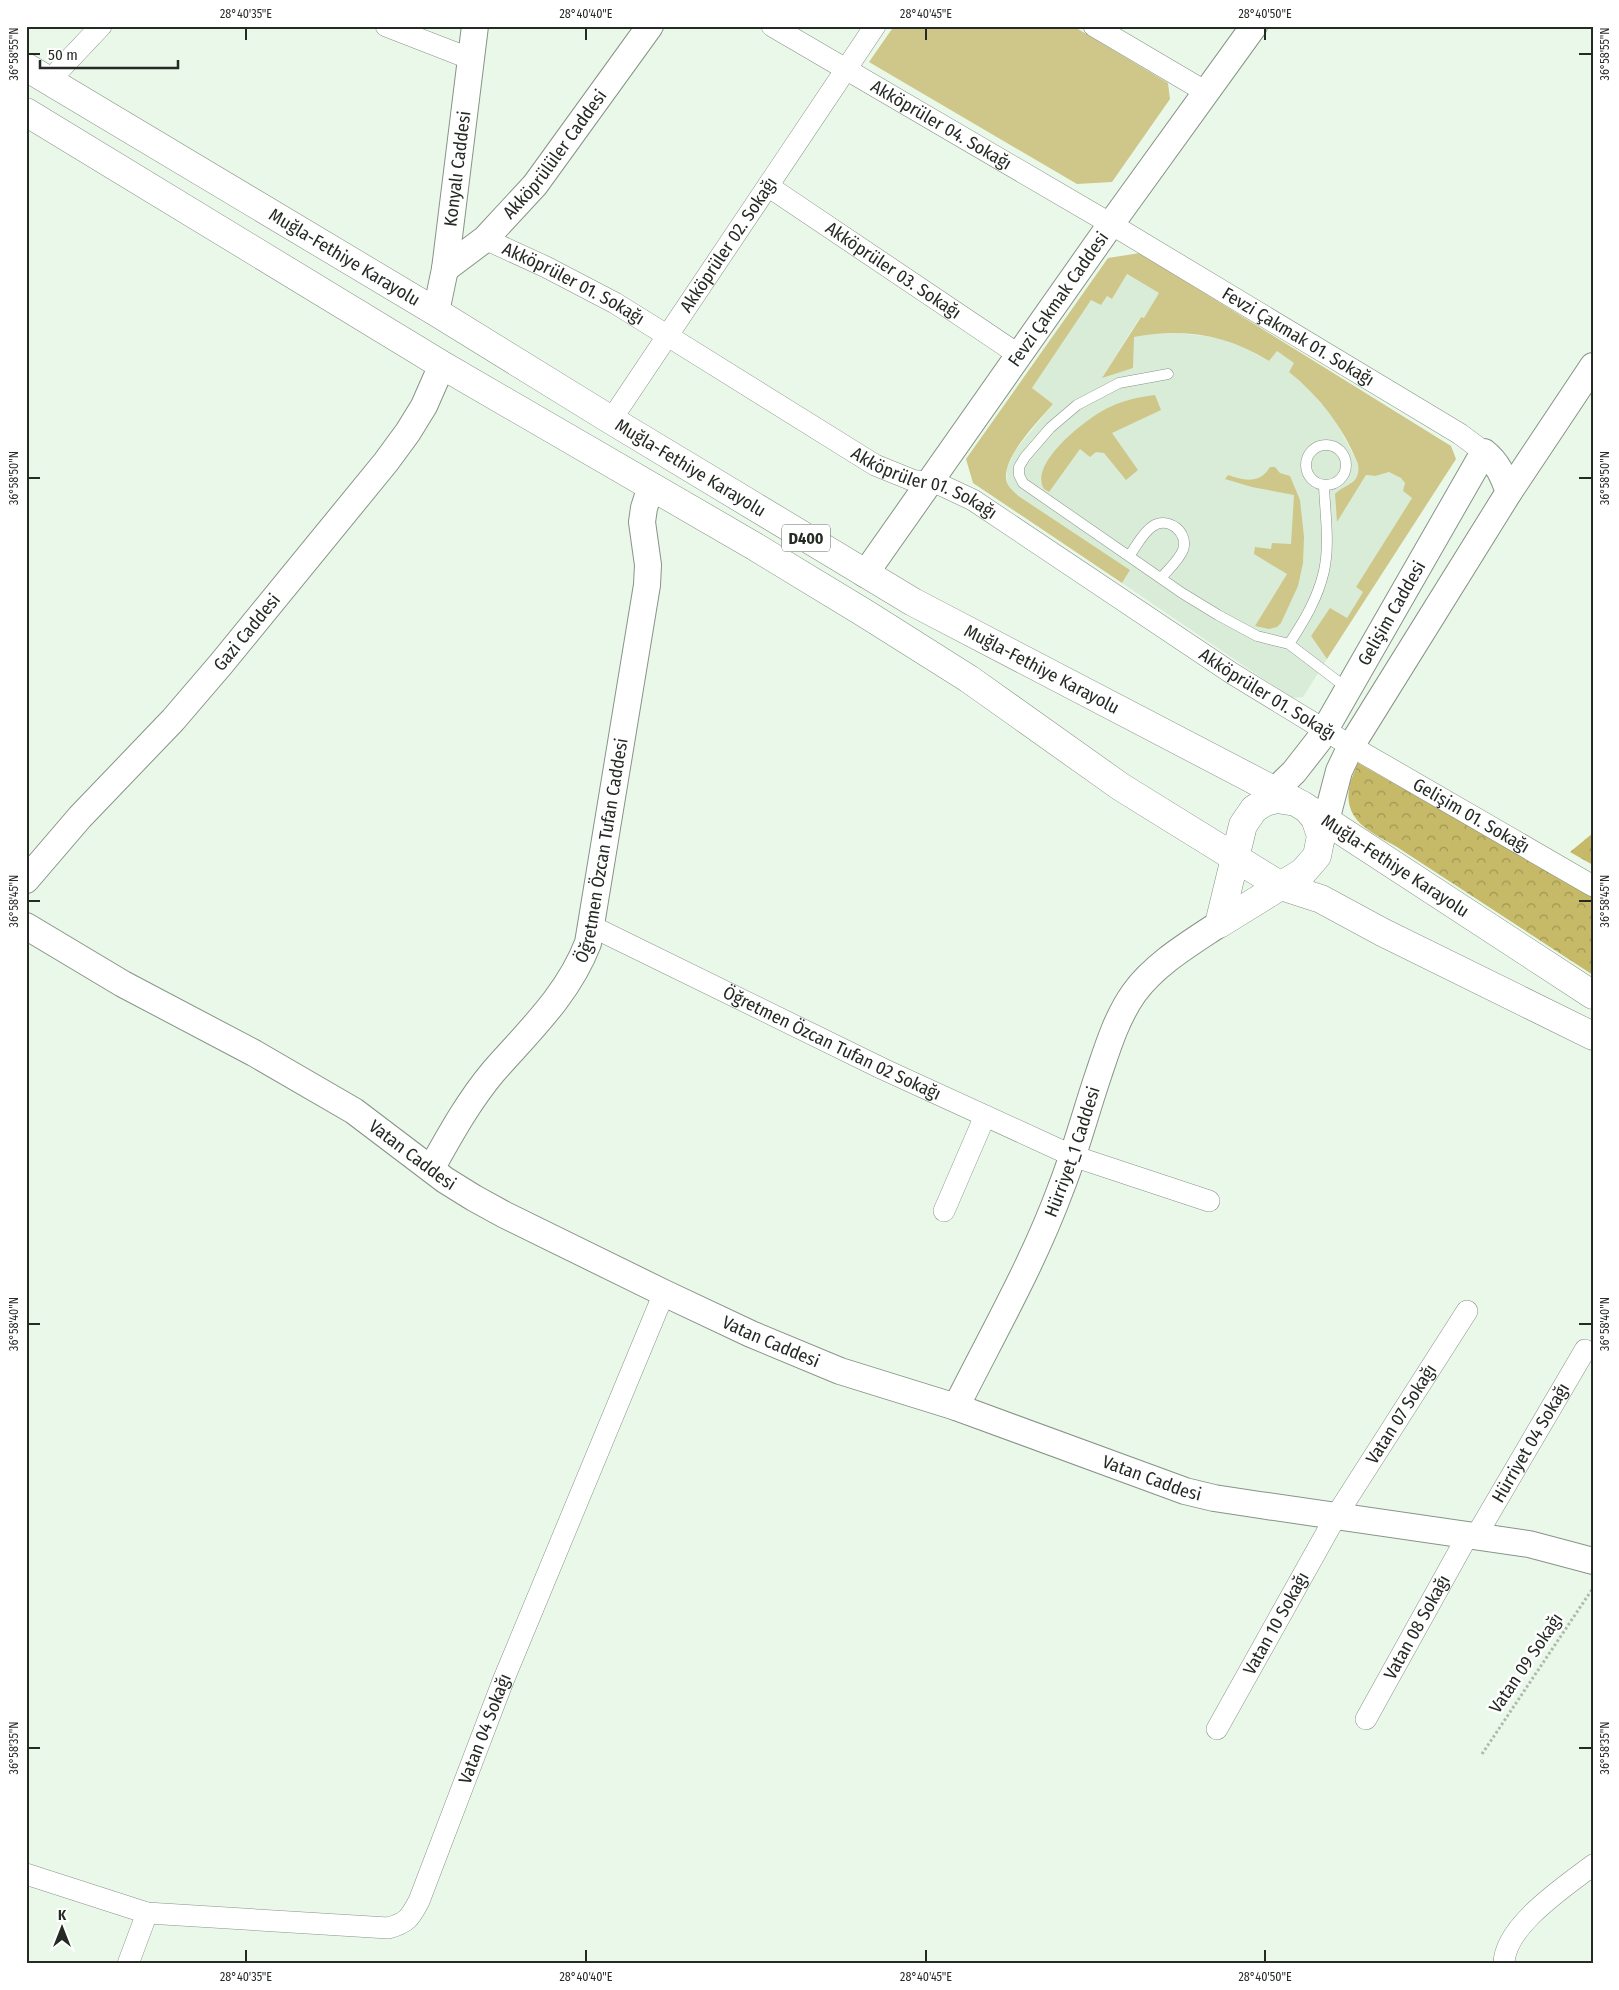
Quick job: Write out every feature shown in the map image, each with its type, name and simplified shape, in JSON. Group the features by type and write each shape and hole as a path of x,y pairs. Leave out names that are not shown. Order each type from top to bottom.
{"highway":[{"name":"Muğla-Fethiye Karayolu","path":"34,72 436,312 864,574 1267,798 1302,805 1323,832 1593,995"},
{"name":"Muğla-Fethiye Karayolu","path":"26,112 442,365 762,551 969,679 1121,787 1238,847 1279,878 1382,932 1593,1036"},
{"path":"1219,924 1246,819 1267,798"},
{"path":"1219,924 1279,878 1313,862 1323,832"}],"street":[{"path":"34,72 101,26"},
{"path":"386,26 472,60"},
{"name":"Konyalı Caddesi","path":"436,312 445,269 475,26"},
{"name":"Akköprülüler Caddesi","path":"445,269 486,239 535,185 650,26"},
{"name":"Akköprüler 04. Sokağı","path":"772,26 1111,224"},
{"name":"Akköprüler 02. Sokağı","path":"611,420 875,26"},
{"path":"1094,26 1206,92"},
{"name":"Fevzi Çakmak Caddesi","path":"864,574 1111,224 1254,26"},
{"name":"Akköprüler 03. Sokağı","path":"768,186 1019,355"},
{"name":"Fevzi Çakmak 01. Sokağı","path":"1111,224 1460,434 1484,452"},
{"name":"Akköprüler 01. Sokağı","path":"486,239 577,283 668,336 875,466 912,480 929,482 958,491 1233,674 1351,746"},
{"name":"Gazi Caddesi","path":"26,880 86,810 179,713 373,477 408,432 424,406 442,365"},
{"name":"Gelişim Caddesi","path":"1323,832 1339,771 1351,746 1509,492 1593,366"},
{"path":"1484,452 1493,459 1502,473 1509,492"},
{"name":"Gelişim Caddesi","path":"1267,798 1308,757 1325,731 1484,452"},
{"name":"Öğretmen Özcan Tufan Caddesi","path":"431,1169 466,1107 493,1073 544,1017 572,977 588,943 647,585 648,564 642,522 651,486"},
{"name":"Gelişim 01. Sokağı","path":"1351,746 1593,886"},
{"name":"Hürriyet_1 Caddesi","path":"956,1407 1042,1236 1073,1156 1106,1051 1122,1012 1134,992 1147,978 1219,924"},
{"name":"Vatan Caddesi","path":"26,926 123,984 254,1054 354,1111 445,1180 504,1215 750,1334 840,1371 956,1407 1185,1491 1214,1498 1529,1544 1593,1561"},
{"name":"Öğretmen Özcan Tufan 02 Sokağı","path":"591,926 874,1065 1073,1156 1209,1201"},
{"path":"944,1211 985,1116"},
{"name":"Vatan 04 Sokağı","path":"26,1874 148,1913 388,1928 401,1925 410,1918 419,1901 502,1681 664,1293"},
{"name":"Vatan 07 Sokağı","path":"1336,1516 1467,1311"},
{"name":"Hürriyet 04 Sokağı","path":"1472,1536 1585,1350"},
{"name":"Vatan 10 Sokağı","path":"1217,1729 1336,1516"},
{"name":"Vatan 08 Sokağı","path":"1366,1719 1472,1536"},
{"path":"1504,1964 1504,1956 1511,1938 1526,1921 1593,1864"},
{"path":"128,1964 148,1913"}],"lane":[{"path":"26,63 34,72"},
{"path":"1168,374 1119,383 1077,405 1050,428 1036,443 1019,467 1019,475 1023,483 1032,491 1218,615 1257,636 1289,644 1348,690"},
{"path":"1327,445 1339,450 1346,461 1346,467 1341,479 1336,483 1324,486 1311,480 1307,474 1306,460 1314,449 1327,445"},
{"path":"1289,644 1309,611 1324,569 1326,532 1324,486"},
{"path":"1129,556 1151,526 1165,522 1176,527 1183,538 1182,551 1161,578"}],"path":[{"name":"Vatan 09 Sokağı","path":"1482,1754 1593,1588"}],"shaded area":[{"path":"894,26 1073,26 1168,83 1170,99 1112,182 1077,184 869,62"},
{"path":"1140,253 1451,446 1456,459 1327,659 1311,636 1330,608 1347,618 1363,592 1356,587 1412,498 1403,491 1405,483 1401,478 1389,472 1375,476 1366,475 1337,522 1335,494 1355,480 1358,464 1338,425 1330,414 1311,392 1289,372 1294,363 1277,351 1269,361 1253,352 1220,339 1187,334 1152,334 1134,337 1133,368 1102,378 1141,317 1144,318 1159,293 1127,274 1112,299 1107,296 1101,305 1091,300 1032,388 1053,404 1014,452 1006,473 1008,485 1020,497 1130,570 1122,583 973,483 966,459 1108,258"},
{"path":"1127,274 1159,293 1144,319 1140,317 1102,378 1134,337 1150,334 1176,333 1221,338 1237,344 1269,361 1277,351 1295,363 1289,372 1312,392 1335,420 1358,464 1359,475 1353,482 1337,522 1366,475 1372,476 1386,472 1393,473 1404,480 1405,487 1403,491 1412,498 1356,587 1363,592 1347,618 1311,636 1327,659 1303,697 1291,698 1122,583 1130,570 1020,497 1012,491 1007,483 1007,468 1015,451 1053,404 1032,388 1091,299 1107,296 1112,299"},
{"path":"1155,395 1161,410 1112,433 1138,470 1126,480 1104,453 1096,452 1090,457 1080,449 1049,492 1044,489 1041,478 1045,466 1052,454 1076,430 1100,412 1115,405 1132,399"},
{"path":"1270,467 1275,467 1280,473 1290,476 1300,500 1304,537 1303,563 1298,586 1281,623 1277,627 1269,629 1255,626 1287,574 1254,554 1255,547 1271,549 1272,543 1291,544 1294,495 1252,487 1225,479 1228,475 1246,480 1257,479"}],"green space":[{"path":"1358,763 1593,897 1593,975 1362,825 1351,810 1349,800 1351,779"},
{"path":"1593,833 1593,865 1570,852"}]}
